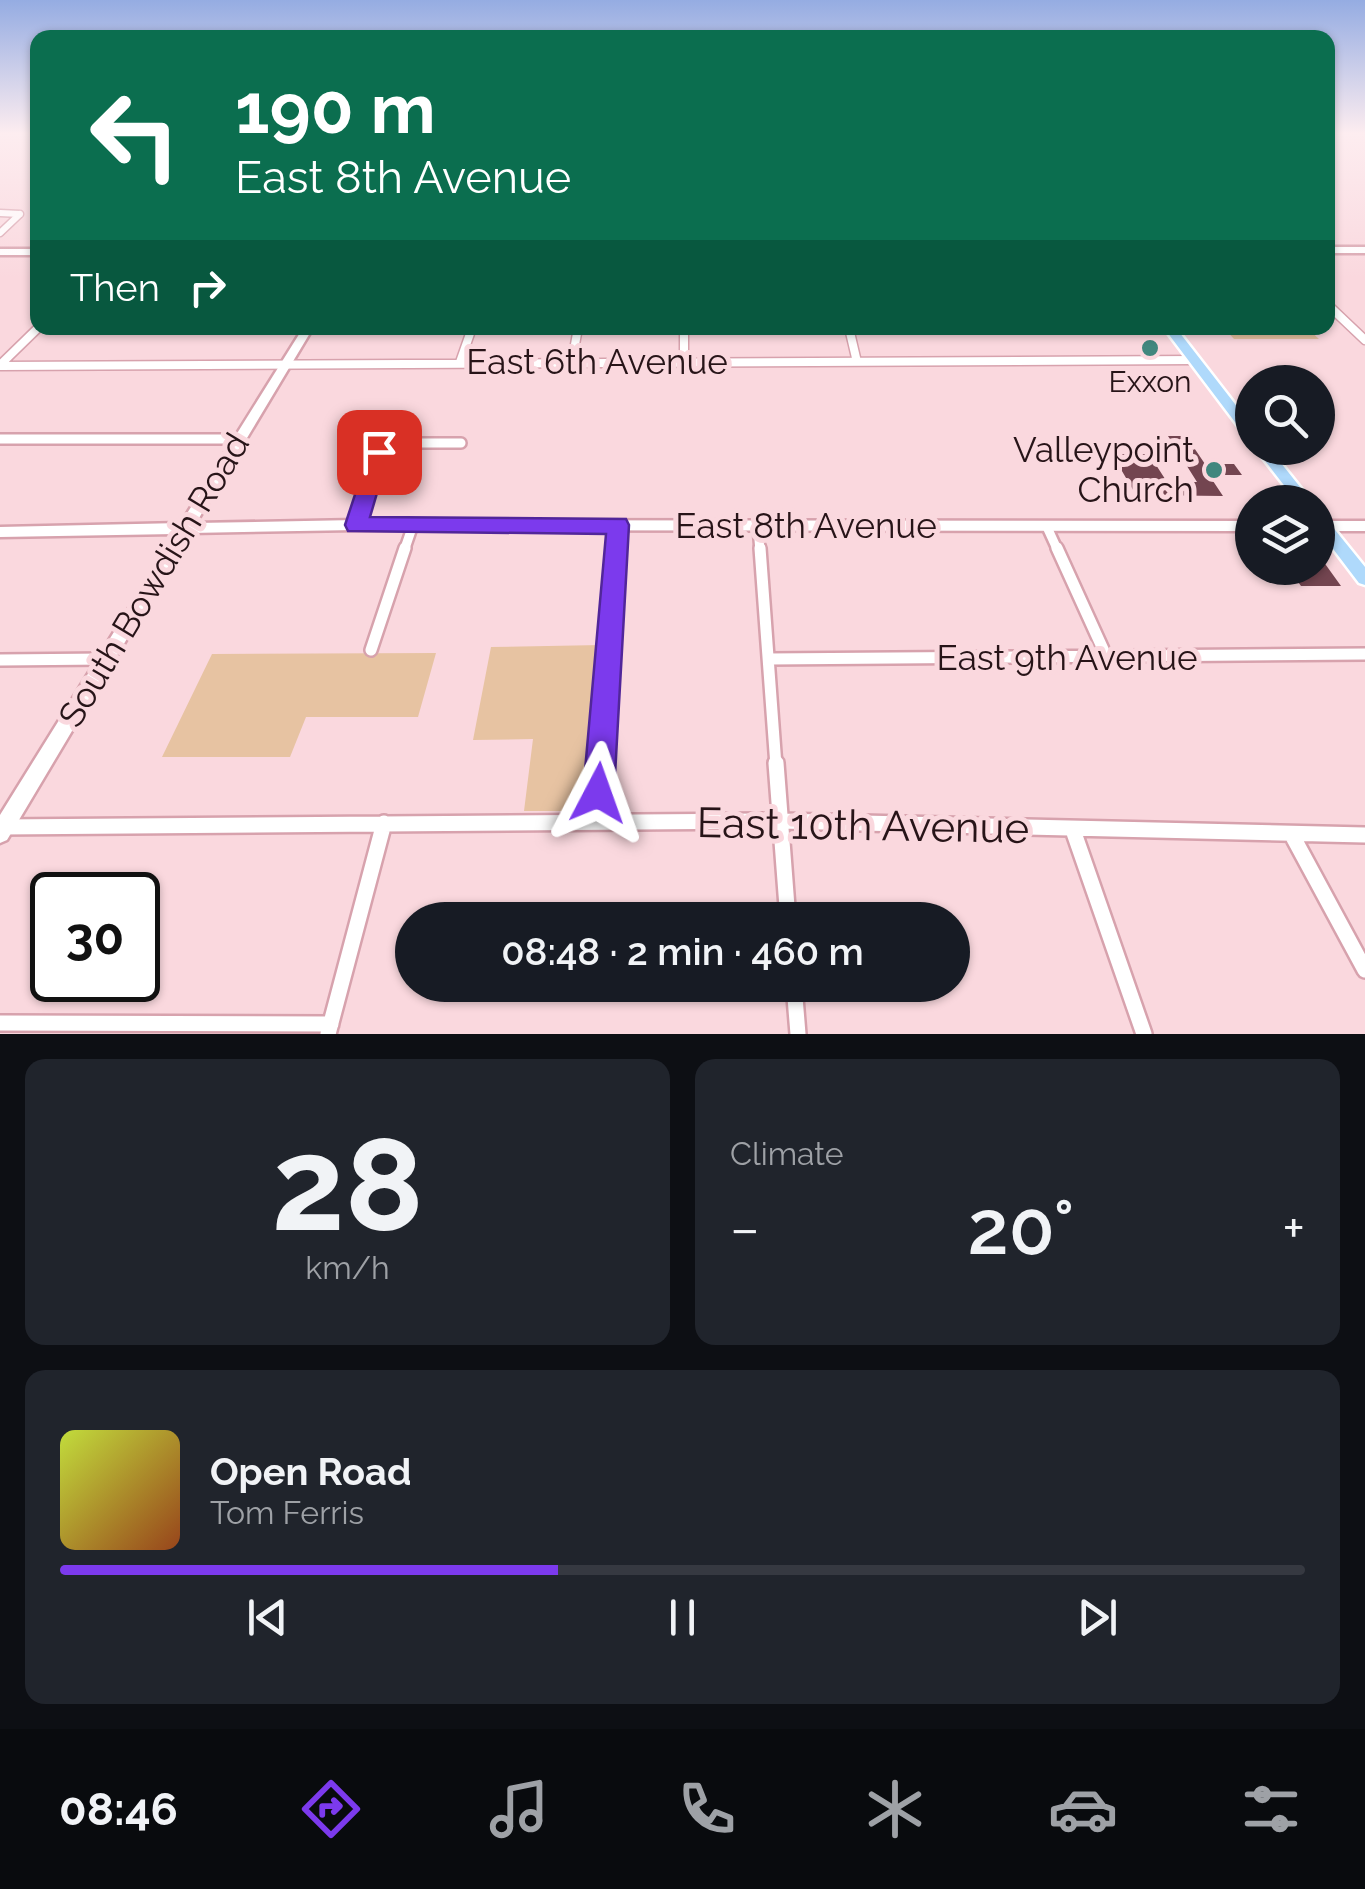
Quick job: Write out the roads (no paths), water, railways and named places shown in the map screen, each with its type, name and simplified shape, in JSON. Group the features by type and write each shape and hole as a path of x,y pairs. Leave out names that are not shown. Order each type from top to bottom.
{"main road":[{"path":"1175,335 1235,412"},
{"path":"1276,465 1291,485"},
{"path":"1335,543 1365,579"}],"street":[{"path":"0,213 20,214 0,233"},
{"path":"1335,250 1365,250"},
{"path":"0,252 30,252"},
{"path":"1335,311 1363,337"},
{"path":"0,366 31,335"},
{"name":"South Bowdish Road","path":"1,829 304,335"},
{"path":"460,362 470,335"},
{"path":"572,362 577,335"},
{"path":"684,335 684,362"},
{"path":"851,335 858,362"},
{"name":"East 6th Avenue","path":"0,366 1194,360"},
{"path":"0,439 240,438"},
{"path":"356,525 382,444 461,443"},
{"name":"East 8th Avenue","path":"0,532 356,525 1235,526"},
{"path":"370,650 413,525"},
{"path":"598,793 618,525"},
{"path":"1335,525 1365,526"},
{"path":"1047,527 1106,658"},
{"path":"758,528 787,902"},
{"name":"East 9th Avenue","path":"769,659 1365,654"},
{"path":"0,660 105,659"},
{"name":"East 10th Avenue","path":"1,829 780,821 1365,835"},
{"path":"0,1022 329,1029 384,823"},
{"path":"1073,830 1144,1034"},
{"path":"1292,835 1365,970"},
{"path":"795,1002 798,1034"}],"place":[{"name":"Exxon","path":"1150,348"},
{"name":"Valleypoint Church","path":"1214,470"}]}
